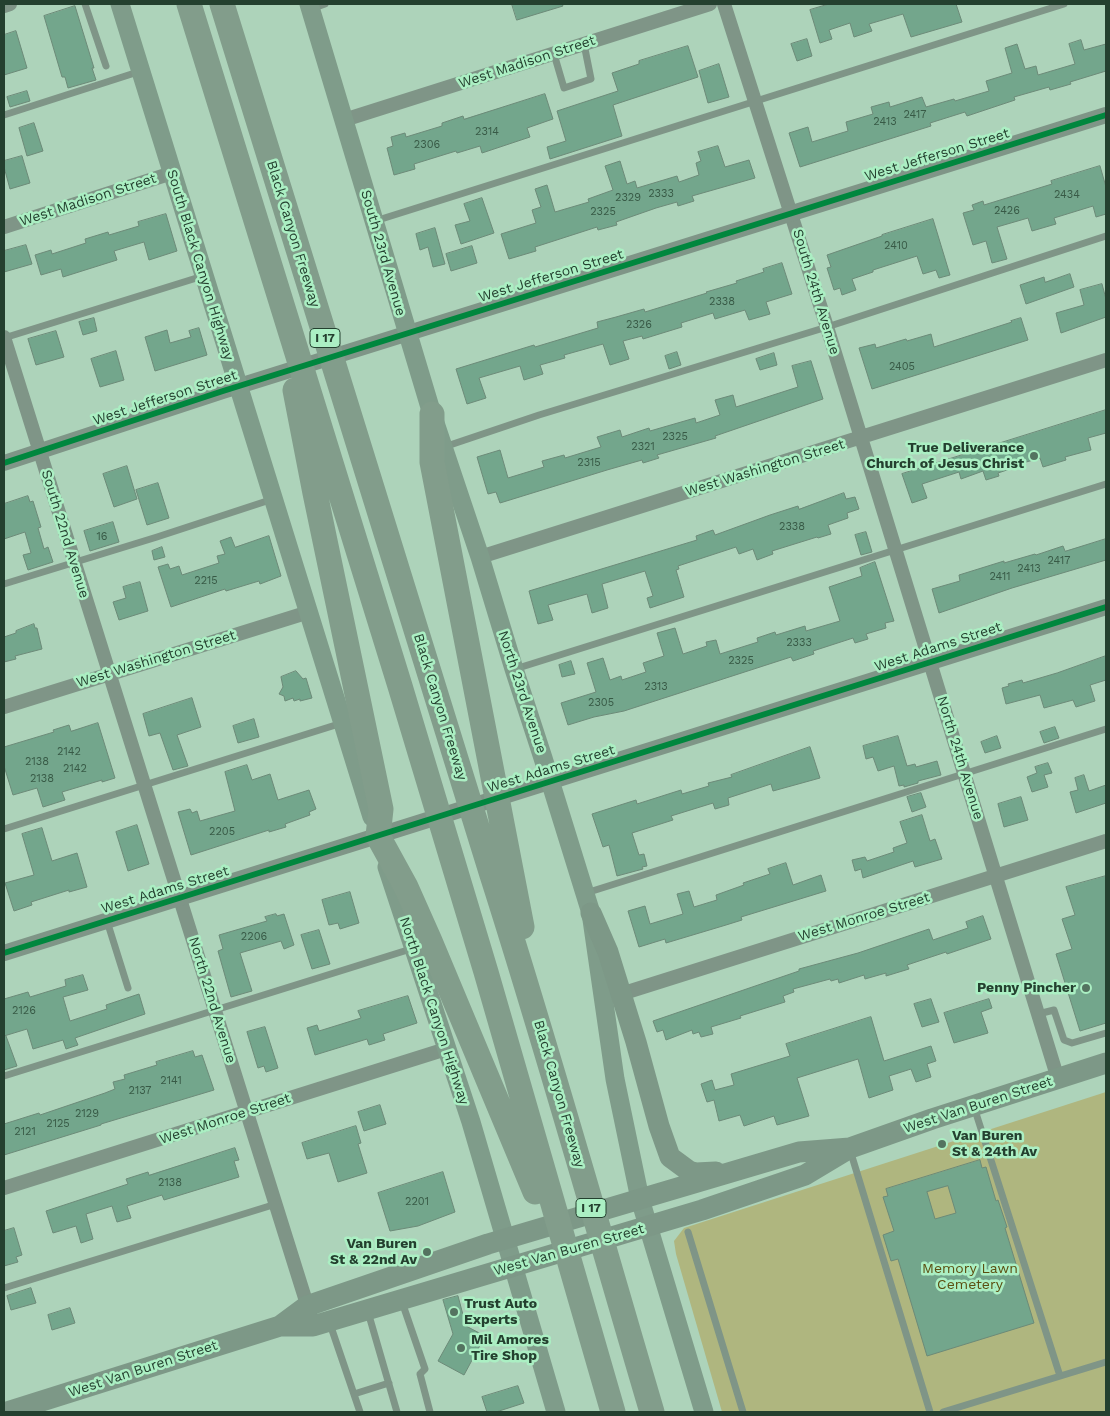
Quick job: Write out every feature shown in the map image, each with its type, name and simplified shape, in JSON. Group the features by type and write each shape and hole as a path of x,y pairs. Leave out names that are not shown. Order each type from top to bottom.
{"highway":[{"name":"I 17","path":"189,4 486,972 613,1412"},
{"name":"Black Canyon Freeway","path":"222,4 533,1004 558,1096 652,1412"},
{"path":"293,340 296,397 380,809 406,887 542,1209 572,1270"},
{"path":"432,414 432,462 523,930 533,1004"}],"main road":[{"name":"South Black Canyon Highway","path":"120,4 309,612"},
{"name":"South 23rd Avenue","path":"315,5 344,120 407,333 480,558"},
{"name":"North 23rd Avenue","path":"480,558 587,903"},
{"name":"North Black Canyon Highway","path":"309,612 343,723 388,833 394,891 471,1122 556,1412"},
{"path":"587,903 608,952 659,1126 670,1157 684,1168 696,1172 736,1171"},
{"path":"587,903 633,1202 640,1230 704,1412"},
{"name":"West Van Buren Street","path":"7,1412 280,1326 367,1310 640,1230 805,1175 850,1148 1106,1063"},
{"name":"West Van Buren Street","path":"317,1318 506,1239 799,1152 850,1148"}],"street":[{"path":"4,6 10,4"},
{"name":"West Madison Street","path":"344,120 710,4"},
{"name":"South 24th Avenue","path":"724,4 756,100 860,438"},
{"name":"West Jefferson Street","path":"4,463 407,333 1106,115"},
{"name":"West Madison Street","path":"4,227 172,173"},
{"name":"South 22nd Avenue","path":"4,337 73,562 110,674"},
{"name":"West Washington Street","path":"480,558 1106,360"},
{"name":"North 24th Avenue","path":"860,438 1058,1079"},
{"name":"West Adams Street","path":"4,953 1106,607"},
{"name":"West Washington Street","path":"4,707 309,612"},
{"name":"North 22nd Avenue","path":"110,674 276,1204 317,1318"},
{"name":"West Monroe Street","path":"621,994 1106,841"},
{"name":"West Monroe Street","path":"4,1188 446,1049"}],"lane":[{"path":"85,4 106,66"},
{"path":"374,221 1064,4"},
{"path":"554,54 564,88 591,79 584,44"},
{"path":"4,115 141,71"},
{"path":"444,447 539,415 827,327 1106,236"},
{"path":"4,337 204,276"},
{"path":"514,669 1106,484"},
{"path":"4,584 157,538 273,499"},
{"path":"4,829 343,723"},
{"path":"587,903 965,774 1106,729"},
{"path":"107,922 128,988"},
{"path":"4,1076 414,948"},
{"path":"1038,1014 1054,1010 1064,1040"},
{"path":"1048,1046 1064,1040 1072,1043 1106,1033"},
{"path":"974,1106 1060,1376"},
{"path":"850,1148 930,1412"},
{"path":"4,1288 276,1204"},
{"path":"688,1232 743,1412"},
{"path":"401,1299 425,1370 420,1374 430,1412"},
{"path":"367,1310 397,1412"},
{"path":"317,1318 354,1394 360,1412"},
{"path":"943,1412 1106,1362"},
{"path":"354,1394 388,1384"}],"green space":[{"name":"Memory Lawn Cemetery","path":"1106,1092 1106,1412 722,1412 676,1254 674,1241 684,1228"}],"building":[{"path":"512,4 562,4 563,6 517,20"},
{"path":"829,4 956,4 962,22 911,37 903,14 869,24 872,31 854,37 850,23 829,30 832,39 820,43 810,10"},
{"path":"75,6 96,80 68,88 65,77 62,77 44,16"},
{"path":"16,31 27,68 4,75 4,35"},
{"path":"807,39 812,56 797,61 791,44"},
{"path":"1081,40 1084,50 1106,44 1106,71 1050,90 1049,87 1014,97 1015,100 967,116 965,112 930,123 931,126 800,167 789,133 808,127 812,142 848,131 846,122 873,114 871,107 889,102 890,107 922,97 926,107 989,91 986,81 1012,73 1005,48 1017,44 1025,69 1036,66 1038,75 1075,64 1069,44"},
{"path":"688,46 698,77 613,105 622,136 550,159 547,147 566,141 557,111 618,91 612,73 639,64 639,61"},
{"path":"719,64 729,97 708,103 699,71"},
{"path":"27,91 30,101 10,107 7,97"},
{"path":"545,94 553,119 527,128 530,137 482,153 480,146 457,153 456,151 414,164 415,169 394,175 387,148 393,146 391,137 405,133 406,137 442,126 442,123 463,116 464,119"},
{"path":"34,123 43,151 27,156 19,128"},
{"path":"718,146 725,167 749,160 755,178 692,196 694,201 678,206 677,202 656,208 616,222 617,225 598,230 597,227 535,247 536,251 509,259 501,234 536,223 532,210 541,207 535,189 547,185 555,212 589,202 588,199 613,190 605,166 620,161 627,184 635,181 637,188 677,176 679,182 699,175 696,163 701,161 698,152"},
{"path":"22,156 30,183 10,189 4,161"},
{"path":"1100,166 1106,187 1106,214 1096,217 1093,206 1054,218 1056,224 1032,231 1028,218 997,227 1007,259 992,263 986,241 973,245 963,213 974,210 972,205 983,201 984,205 1052,184 1051,181"},
{"path":"482,198 494,233 461,244 455,225 470,221 464,204"},
{"path":"166,214 177,251 149,260 144,242 114,251 117,260 63,277 61,269 41,275 35,255 51,250 52,254 86,243 85,239 108,232 109,235 139,226 138,222"},
{"path":"933,219 950,275 939,278 936,270 923,274 917,256 852,279 856,290 842,295 840,288 834,290 827,268 831,267 827,255"},
{"path":"435,228 445,264 433,267 428,247 420,250 416,234"},
{"path":"26,245 32,264 4,272 4,251"},
{"path":"472,246 477,263 451,271 446,254"},
{"path":"782,263 792,294 766,302 770,314 749,320 745,310 715,319 713,313 681,323 682,327 643,339 642,336 623,341 629,359 610,365 603,344 564,355 565,358 540,365 543,374 524,380 520,366 479,378 486,398 467,404 456,369 598,328 597,322 644,309 645,312 707,293 737,283 736,281 764,272 763,269"},
{"path":"1070,274 1074,287 1026,304 1020,285 1044,277 1045,282"},
{"path":"1102,284 1106,299 1106,317 1061,333 1056,313 1084,305 1080,290"},
{"path":"94,318 97,331 83,335 79,322"},
{"path":"1021,318 1028,340 872,389 859,348 875,344 876,348 931,334 934,347"},
{"path":"199,328 207,355 155,371 145,337 167,330 170,343 191,337 189,331"},
{"path":"56,331 64,357 36,365 28,339"},
{"path":"116,351 124,380 100,387 91,359"},
{"path":"677,352 681,365 669,369 665,356"},
{"path":"774,353 777,365 760,370 756,359"},
{"path":"811,361 823,399 715,436 716,438 657,455 659,458 643,463 642,460 500,503 496,492 488,494 477,457 500,450 508,478 544,467 542,461 564,455 565,458 601,447 597,437 620,430 622,437 649,428 650,431 695,418 696,423 720,415 715,400 733,395 736,407 798,387 792,366"},
{"path":"1106,410 1106,433 1088,438 1091,450 1065,457 1066,460 1043,467 1040,458 1009,467 1010,469 998,473 999,476 986,480 983,471 961,479 959,472 922,484 927,498 912,503 902,474"},
{"path":"127,466 137,499 114,507 103,474"},
{"path":"158,483 169,518 147,525 136,490"},
{"path":"844,493 846,499 855,497 859,509 847,513 848,518 828,525 831,534 772,551 773,554 757,560 753,549 739,554 736,547 678,566 679,569 676,570 684,597 650,608 647,598 653,596 645,571 602,584 608,608 592,613 587,594 548,605 553,620 538,624 529,591 697,540 696,536 713,530 715,535 770,515 798,506 799,509"},
{"path":"28,496 30,502 33,501 41,527 38,528 44,549 48,547 53,562 28,570 23,555 31,553 25,532 4,539 4,504"},
{"path":"113,522 119,542 90,551 84,531"},
{"path":"866,532 872,552 861,555 855,535"},
{"path":"269,536 281,576 260,584 259,581 226,591 225,589 171,607 158,567 168,564 170,569 179,566 182,575 219,563 217,556 225,554 220,541 231,537 235,547"},
{"path":"1106,539 1106,560 1012,588 939,613 932,589 960,581 959,575 1063,546 1065,551"},
{"path":"162,547 165,557 154,560 152,551"},
{"path":"875,562 894,621 885,623 886,628 866,634 868,639 855,643 853,638 813,651 814,654 793,661 791,657 624,711 568,725 561,703 596,692 587,663 603,658 610,680 621,676 622,680 646,672 643,663 664,656 657,633 675,628 683,654 707,646 706,642 716,640 720,654 758,642 757,638 775,632 776,635 805,626 806,631 840,621 829,587 862,576 860,568"},
{"path":"140,582 148,611 119,620 113,602 126,598 123,587"},
{"path":"34,624 35,628 37,628 42,649 15,656 16,659 4,662 4,637"},
{"path":"1106,656 1106,680 1090,685 1095,701 1076,707 1073,700 1044,708 1040,695 1006,704 1002,688 1009,686 1008,684 1022,680 1023,683"},
{"path":"571,661 575,674 562,677 559,665"},
{"path":"296,671 303,679 306,678 312,698 294,701 293,698 285,701 284,696 279,694 283,687 281,677"},
{"path":"192,698 201,727 177,735 188,766 173,770 160,733 149,736 143,714"},
{"path":"254,719 259,737 238,743 233,726"},
{"path":"98,723 115,778 62,792 65,800 43,807 37,788 13,795 4,766 4,747 54,732 53,730 69,725 71,731"},
{"path":"1055,727 1059,738 1044,743 1040,732"},
{"path":"898,736 907,766 915,764 916,767 937,761 941,775 904,787 904,785 899,786 894,766 878,771 873,757 866,759 863,746"},
{"path":"997,736 1001,748 985,753 981,742"},
{"path":"810,747 820,778 773,791 771,784 728,798 729,805 715,809 713,803 671,816 673,820 632,833 639,855 644,854 647,866 642,867 643,869 617,876 609,845 603,847 592,814 636,800 637,804 681,790 682,794 709,786 708,783 732,777 731,775"},
{"path":"1048,763 1052,773 1044,775 1048,787 1032,792 1027,777 1037,773 1035,767"},
{"path":"247,765 252,780 270,774 278,800 309,790 316,809 309,812 310,815 285,824 286,827 269,832 269,830 191,855 178,812 190,809 192,813 197,811 200,821 235,811 225,772"},
{"path":"1084,775 1089,791 1106,785 1106,803 1076,813 1070,792 1078,790 1075,778"},
{"path":"921,793 926,807 912,812 907,797"},
{"path":"1021,797 1028,820 1004,827 998,804"},
{"path":"922,815 930,841 935,839 942,859 915,867 913,861 863,878 861,869 855,871 852,860 865,857 867,861 894,852 893,848 907,843 900,822"},
{"path":"137,825 149,864 128,871 116,832"},
{"path":"42,828 52,861 77,853 87,887 69,892 69,890 31,902 32,905 14,911 5,883 34,875 22,834"},
{"path":"786,863 793,885 821,875 826,891 741,917 742,920 666,943 665,939 639,947 628,911 645,906 650,924 683,914 677,894 689,891 694,907 717,900 716,895 770,874 768,869"},
{"path":"1106,876 1106,1023 1080,1031 1056,954 1072,949 1062,919 1075,915 1066,887"},
{"path":"350,892 359,923 340,929 338,923 329,925 322,900"},
{"path":"276,914 277,916 284,914 294,945 284,949 281,941 240,953 252,991 231,997 218,951 223,949 219,935 267,921 265,917"},
{"path":"983,916 991,939 907,965 909,969 886,976 886,973 865,979 864,975 839,983 838,979 831,981 830,979 793,989 794,992 783,996 785,1002 711,1027 713,1034 701,1037 699,1032 693,1034 692,1030 666,1040 663,1030 657,1032 653,1021 799,971 799,969 858,953 929,929 933,940 968,928 966,922"},
{"path":"319,930 330,964 312,969 301,935"},
{"path":"83,975 88,990 63,997 70,1021 107,1009 106,1005 139,994 145,1014 75,1038 78,1045 66,1049 63,1040 33,1049 27,1029 4,1036 4,999 28,992 30,997 66,986 65,980"},
{"path":"408,996 417,1023 383,1034 385,1040 369,1045 367,1039 315,1055 307,1028 317,1025 319,1031 361,1018 358,1011"},
{"path":"931,999 939,1022 922,1027 914,1004"},
{"path":"989,999 992,1008 981,1012 988,1033 954,1043 944,1013"},
{"path":"871,1017 884,1061 931,1046 936,1061 927,1064 931,1077 916,1082 911,1069 889,1076 893,1090 869,1098 858,1059 797,1078 809,1116 777,1125 774,1116 744,1126 740,1115 719,1121 714,1100 707,1102 701,1084 712,1080 715,1090 734,1085 731,1074 790,1056 786,1044"},
{"path":"265,1027 278,1068 266,1072 264,1066 258,1068 247,1032"},
{"path":"6,1036 17,1066 4,1070 4,1037"},
{"path":"193,1051 195,1057 202,1055 214,1090 4,1155 4,1124 39,1113 40,1115 105,1093 115,1089 113,1082 125,1079 124,1075 157,1065 156,1062"},
{"path":"380,1105 386,1124 364,1131 358,1112"},
{"path":"356,1126 361,1143 358,1144 367,1173 338,1182 329,1153 307,1159 302,1143"},
{"path":"235,1148 239,1160 234,1161 239,1177 164,1200 162,1195 127,1206 131,1218 117,1222 112,1206 86,1214 93,1239 81,1243 76,1226 53,1233 46,1211 128,1184 126,1179 148,1172 149,1175"},
{"path":"980,1160 982,1168 986,1167 996,1201 998,1200 1007,1227 1005,1228 1034,1323 927,1356 898,1259 891,1261 883,1235 894,1231 883,1197 888,1196 886,1189","holes":["948,1186 956,1213 935,1219 927,1192"]},
{"path":"443,1172 455,1212 418,1226 390,1231 378,1193"},
{"path":"14,1228 22,1255 16,1257 18,1262 4,1266 4,1231"},
{"path":"31,1288 36,1303 11,1310 7,1296"},
{"name":"Mil Amores Tire Shop","path":"458,1296 466,1326 485,1336 464,1375 438,1361 453,1334 443,1300"},
{"path":"70,1308 75,1323 52,1330 48,1315"},
{"path":"518,1386 524,1403 496,1412 487,1412 482,1397"}],"cycle path":[{"path":"4,463 223,391 1106,115"},
{"path":"4,953 1106,607"}],"place":[{"name":"True Deliverance Church of Jesus Christ","path":"1034,456"},
{"name":"Penny Pincher","path":"1086,988"},
{"name":"Van Buren St & 24th Av","path":"942,1144"},
{"name":"Van Buren St & 22nd Av","path":"427,1252"},
{"name":"Trust Auto Experts","path":"454,1312"},
{"name":"Mil Amores Tire Shop","path":"461,1348"}]}
